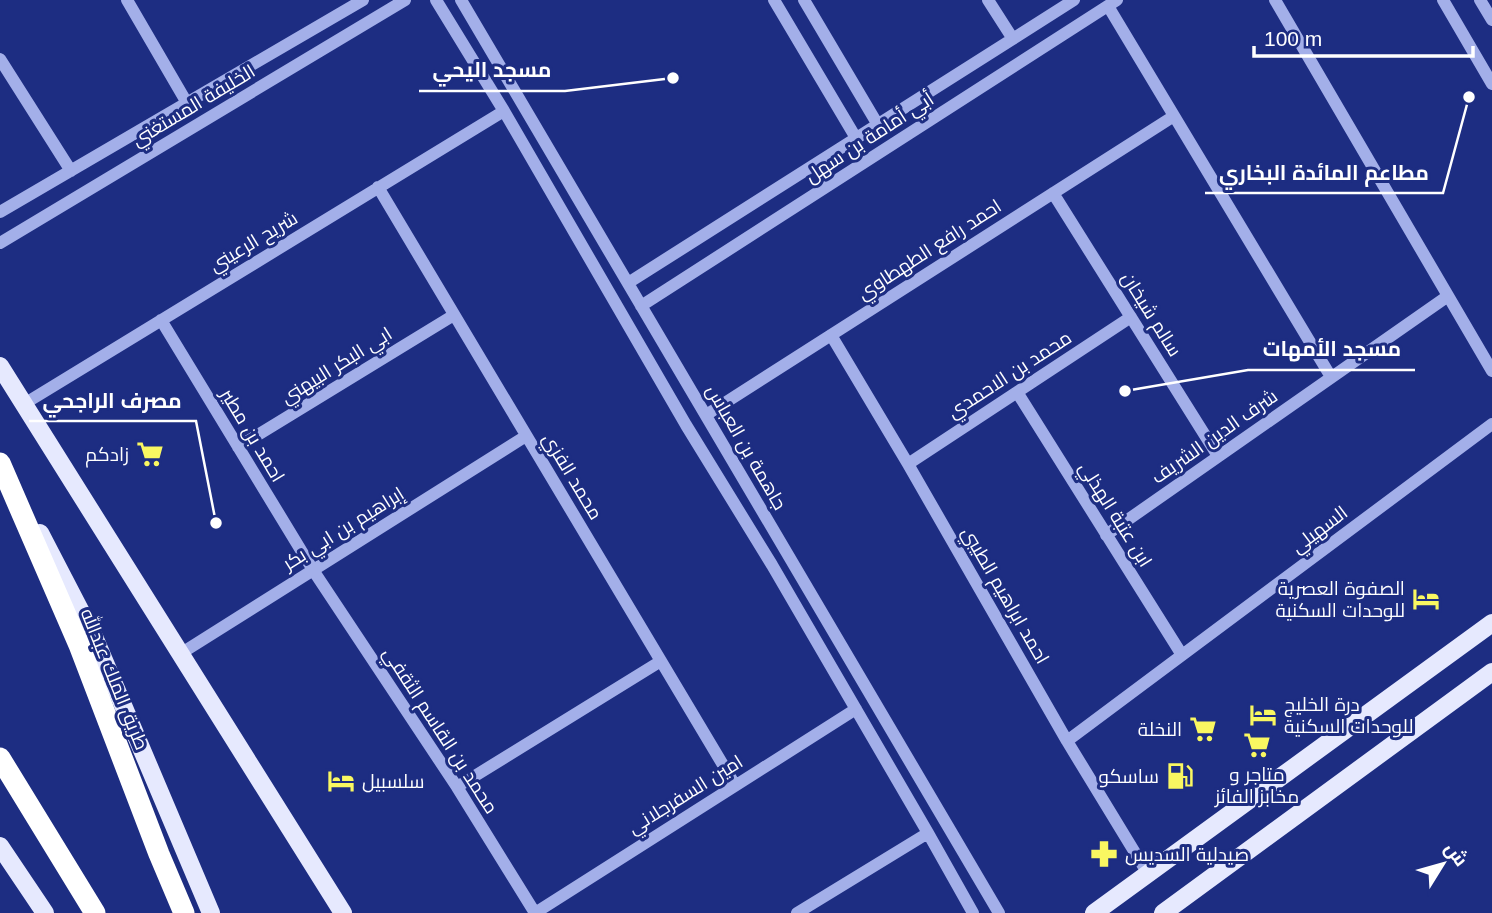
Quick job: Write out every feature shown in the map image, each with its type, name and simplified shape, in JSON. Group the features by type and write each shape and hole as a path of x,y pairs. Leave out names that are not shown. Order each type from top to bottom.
{"highway":[{"name":"طريق الملك عبدالله","path":"0,463 79,645 184,913"},
{"path":"0,758 95,913"}],"main road":[{"path":"0,366 343,913"},
{"path":"0,455 95,639 211,913"},
{"path":"1094,913 1492,623"},
{"path":"1163,913 1492,673"},
{"path":"0,846 45,913"}],"street":[{"path":"127,0 187,103"},
{"name":"الخليفة المستغني","path":"0,212 363,0"},
{"name":"الخليفة المستغني","path":"0,243 405,0"},
{"name":"جاهمة بن العباس","path":"436,0 504,111 679,413 772,565 973,913"},
{"name":"جاهمة بن العباس","path":"461,0 999,913"},
{"path":"774,0 856,138"},
{"path":"804,0 878,125"},
{"path":"988,0 1013,39"},
{"name":"أبي أمامة بن سهل","path":"628,283 1074,0"},
{"path":"1275,0 1492,371"},
{"path":"1443,0 1492,84"},
{"path":"1480,0 1492,20"},
{"path":"1112,3 1174,116 1331,377"},
{"name":"أبي أمامة بن سهل","path":"641,306 1112,3"},
{"path":"0,60 71,171"},
{"name":"شريح الرعيني","path":"24,404 504,111"},
{"name":"احمد رافع الطهطاوي","path":"706,415 1174,116"},
{"name":"محمد الفزي","path":"378,187 735,785"},
{"name":"سالم شيخان","path":"1053,193 1218,456"},
{"name":"شرف الدين الشريف","path":"1107,535 1448,296"},
{"name":"ابي البكر البيهني","path":"238,447 454,315"},
{"name":"محمد بن الاحمدي","path":"908,464 1131,317"},
{"name":"احمد بن مطير","path":"161,320 313,570"},
{"name":"احمد ابراهيم الطيبي","path":"831,335 1068,741 1149,874"},
{"name":"ابن عتبة الهذلي","path":"1017,392 1182,655"},
{"name":"السهيلي","path":"1068,741 1492,424"},
{"name":"إبراهيم بن ابي بكر","path":"180,653 526,436"},
{"name":"محمد بن القاسم الثقفي","path":"313,570 457,787 535,913"},
{"path":"457,787 661,661"},
{"name":"امين السفرجلاني","path":"535,913 856,709"},
{"path":"797,913 928,833"}],"place":[{"name":"مسجد اليحي","path":"673,78"},
{"name":"مطاعم المائدة البخاري","path":"1469,97"},
{"name":"مسجد الأمهات","path":"1125,391"},
{"name":"زادكم","path":"150,454"},
{"name":"مصرف الراجحي","path":"216,523"},
{"name":"الصفوة العصرية للوحدات السكنية","path":"1426,599"},
{"name":"درة الخليج للوحدات السكنية","path":"1263,715"},
{"name":"النخلة","path":"1203,729"},
{"name":"متاجر و مخابز الفائز","path":"1257,745"},
{"name":"ساسكو","path":"1180,776"},
{"name":"سلسبيل","path":"341,781"},
{"name":"صيدلية السديس","path":"1104,854"}]}
